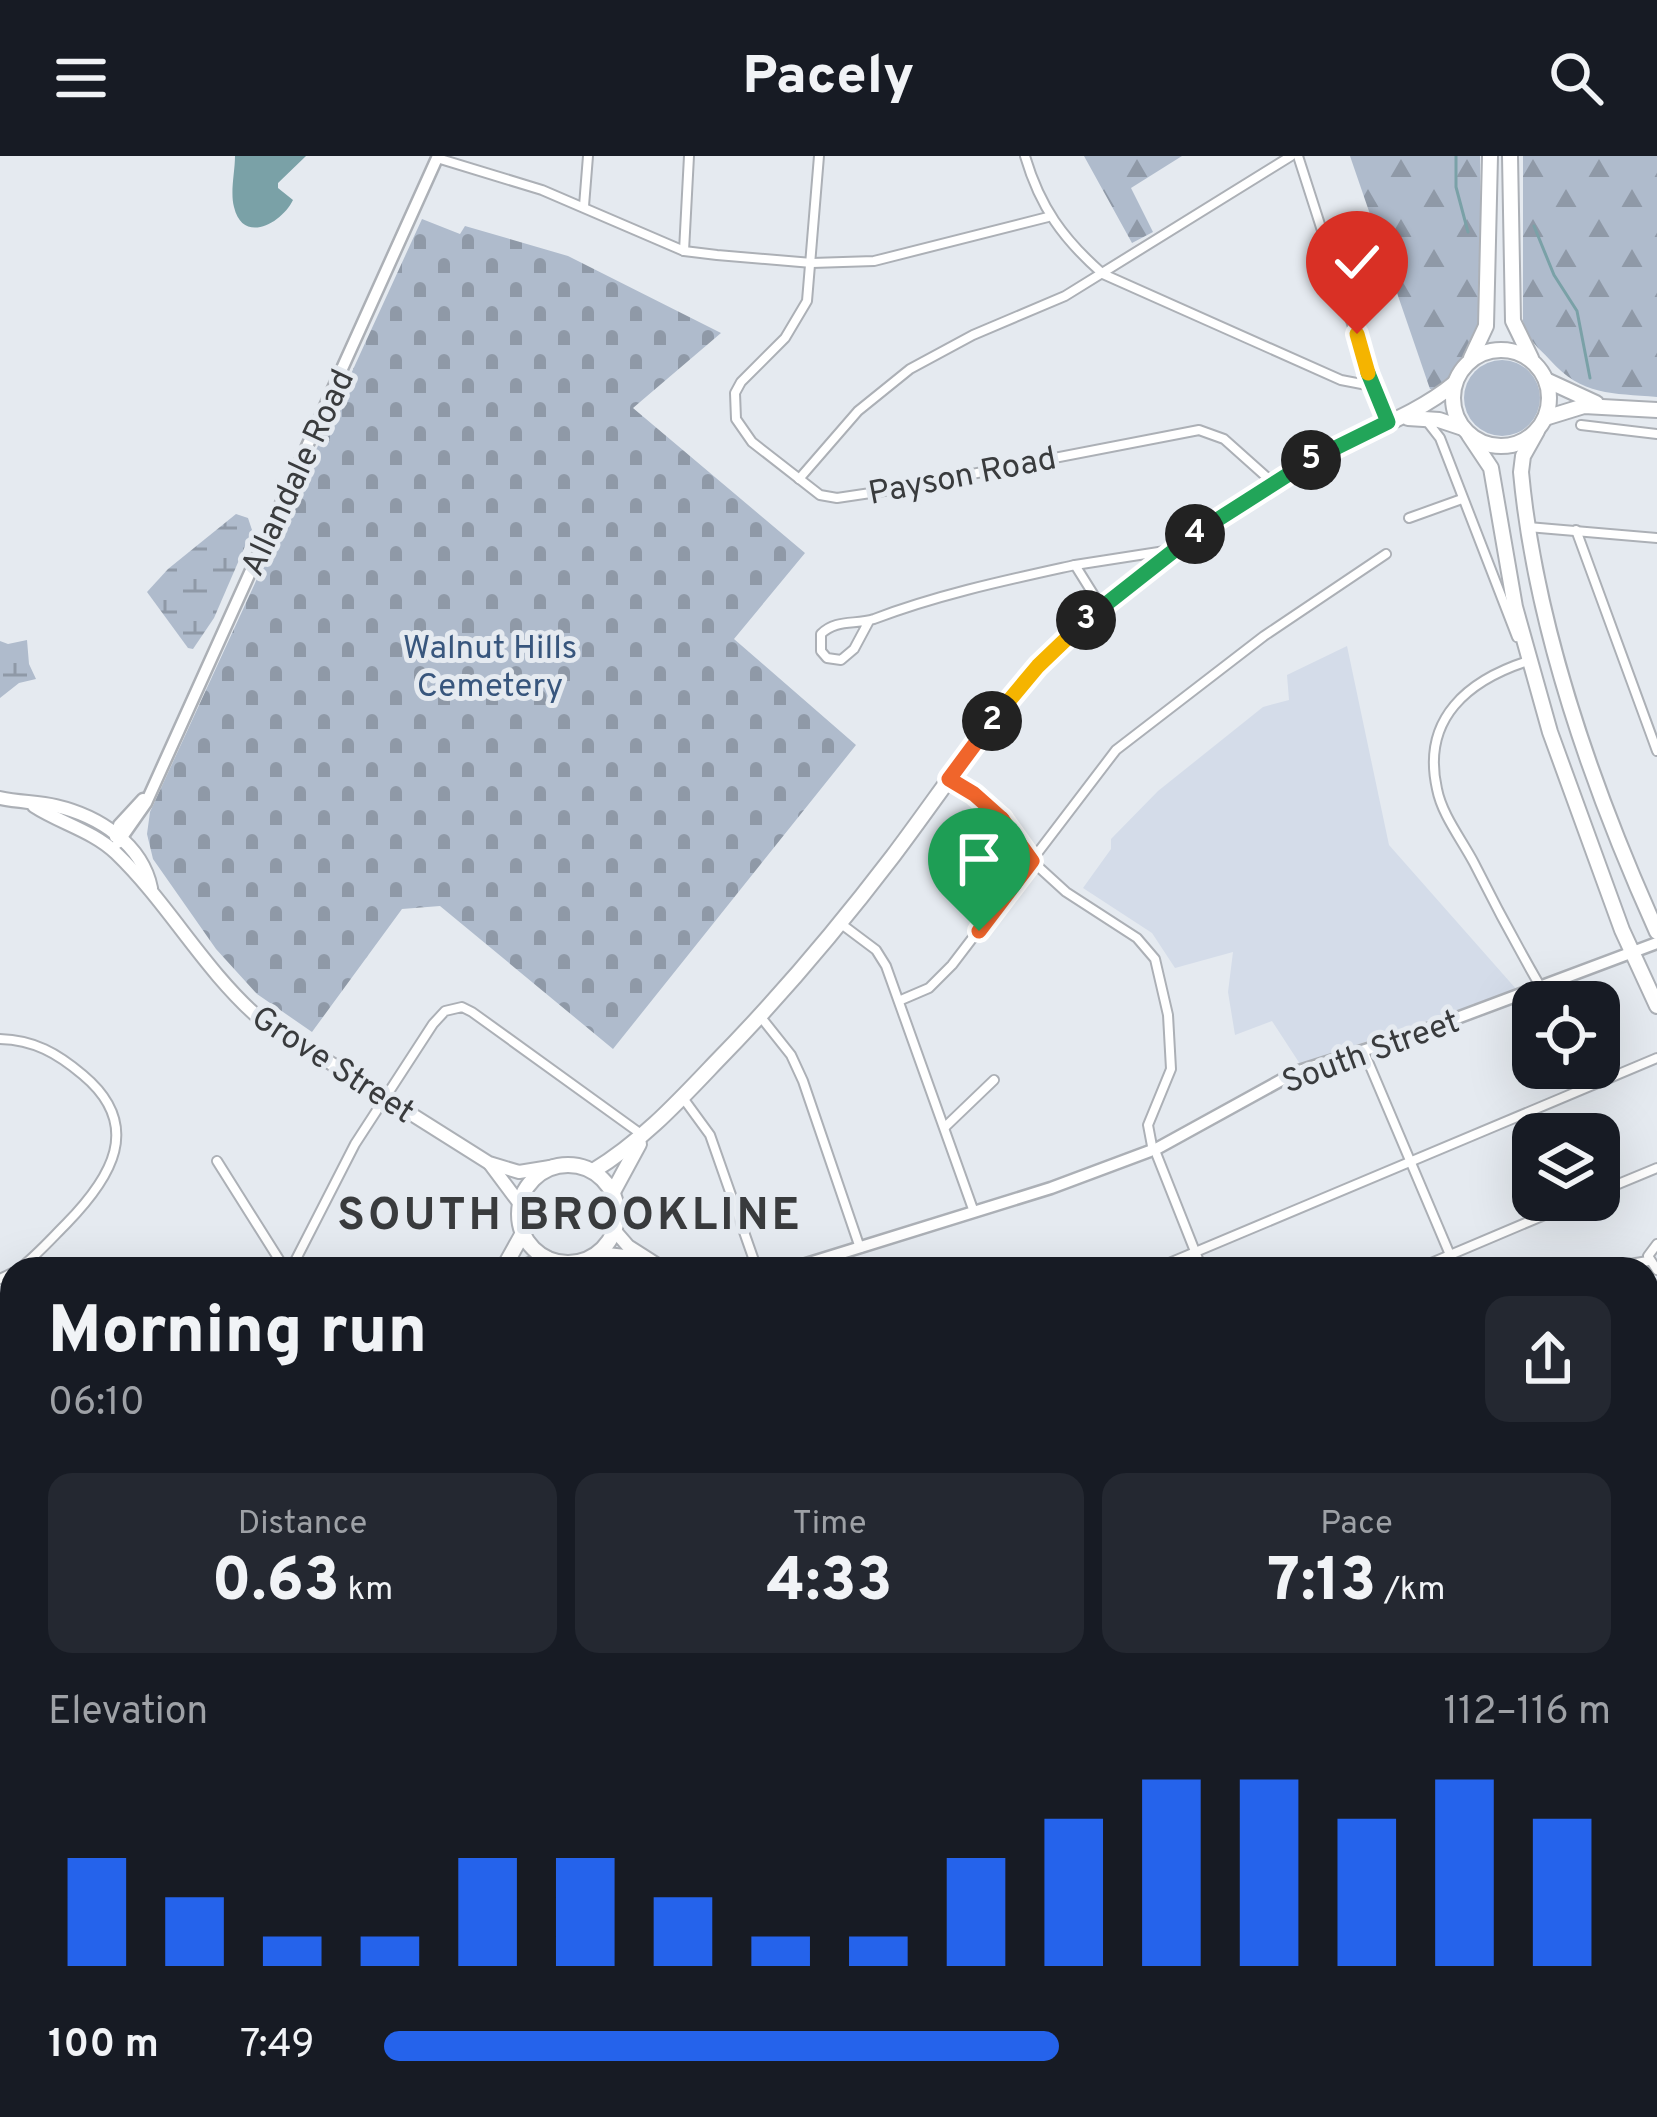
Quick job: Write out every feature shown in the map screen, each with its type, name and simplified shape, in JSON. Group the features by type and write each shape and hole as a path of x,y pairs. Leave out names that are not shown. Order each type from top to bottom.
{"main road":[{"path":"1490,156 1486,326 1455,383 1453,404 1491,468 1528,661 1579,818 1657,1006"},
{"path":"1510,156 1513,321 1546,380 1550,399 1521,465 1528,527 1562,681 1657,932"},
{"path":"1464,367 1482,353 1498,350 1520,353 1534,362"},
{"path":"1546,380 1600,404"},
{"path":"593,1171 644,1136 760,1016 840,923 1014,693 1101,607 1172,550 1273,482 1424,406 1455,383"},
{"path":"1393,420 1420,417 1504,447 1520,443 1541,425 1576,407 1600,404 1657,410"},
{"path":"0,798 34,806 117,840"},
{"name":"Grove Street","path":"117,840 147,868 152,889 230,992 259,1018 489,1163 519,1172 556,1166"},
{"path":"613,1192 644,1136"},
{"name":"Grove Street","path":"489,1163 520,1204"},
{"path":"545,1257 523,1233 520,1204 533,1180 569,1164 593,1171 613,1192 618,1218 615,1231 598,1253"},
{"path":"615,1231 645,1257"},
{"path":"510,1257 523,1233"},
{"path":"588,1257 598,1253 627,1257"}],"street":[{"path":"584,206 588,156"},
{"path":"684,251 689,156"},
{"name":"Payson Road","path":"819,156 807,301 797,322 741,382 734,406 743,432 820,495 837,498 1199,430 1224,439 1273,482"},
{"path":"1025,156 1048,217 1103,274 1342,380 1372,386"},
{"path":"799,479 858,410 910,369 974,334 1065,296 1295,156 1372,386 1393,420"},
{"path":"438,157 584,206 684,251 812,263 890,258 975,232 1048,217"},
{"name":"Allandale Road","path":"117,840 138,818 438,157"},
{"path":"1420,417 1436,429 1528,661 1485,677 1454,704 1443,722 1436,789 1538,981"},
{"path":"1581,425 1657,434"},
{"path":"1408,518 1462,500"},
{"path":"1528,527 1657,538"},
{"path":"1576,530 1657,751"},
{"path":"869,621 854,649 841,660 827,658 821,651 821,634 828,627 869,621 964,588 1172,550"},
{"path":"901,1000 929,988 952,964 1129,738 1264,636 1386,554"},
{"path":"1076,565 1101,607"},
{"path":"949,779 992,808 1032,861 1066,892 1138,938 1155,959 1168,1015 1171,1069 1148,1125 1197,1257"},
{"path":"840,923 876,950 901,1000 974,1212"},
{"name":"South Street","path":"1557,981 1657,943"},
{"name":"South Street","path":"828,1257 1098,1173 1154,1149 1296,1072 1512,998"},
{"path":"294,1257 355,1144 445,1011 462,1007 644,1136"},
{"path":"760,1016 791,1055 803,1081 860,1247"},
{"path":"0,1039 40,1045 68,1062 109,1105 116,1123 114,1159 107,1175 79,1211 30,1257"},
{"path":"1364,1052 1451,1257"},
{"path":"1185,1257 1657,1058"},
{"path":"946,1127 994,1080"},
{"path":"682,1097 710,1135 753,1257"},
{"path":"218,1161 280,1257"},
{"path":"1620,1183 1657,1168"},
{"path":"1443,1257 1529,1221"}],"shaded area":[{"path":"235,156 306,156 278,183 293,200 272,222 254,228 239,219 232,195"},
{"path":"1347,646 1389,845 1512,984 1512,992 1300,1064 1272,1021 1235,1035 1228,992 1233,952 1175,968 1152,933 1083,888 1111,849 1111,839 1158,791 1263,707 1289,700 1287,675"}],"green space":[{"path":"1084,156 1182,156 1131,188 1153,232 1132,243"},
{"path":"1350,156 1480,156 1482,325 1443,388 1430,389"},
{"path":"1523,156 1657,156 1657,397 1586,386 1562,372 1527,333 1523,321"},
{"name":"Walnut Hills Cemetery","path":"422,219 460,234 465,226 568,256 721,333 633,408 805,553 734,639 856,745 613,1049 440,906 402,909 312,1032 257,994 216,949 153,859 147,834 150,812"},
{"path":"1502,360 1529,371 1540,398 1529,425 1502,436 1475,425 1464,398 1475,371"},
{"path":"236,514 248,518 252,530 214,618 193,649 188,648 147,592"},
{"path":"27,640 36,679 19,683 0,698 0,641"}],"waterway":[{"path":"1456,156 1456,187 1468,232"},
{"path":"1534,226 1554,275 1577,311 1590,378"}],"district":[{"name":"SOUTH BROOKLINE","path":"570,1213"}],"route":[{"path":"979,931 1032,861 992,808 949,779 1014,693 1101,607 1172,550 1273,482 1388,422 1357,334"}]}
